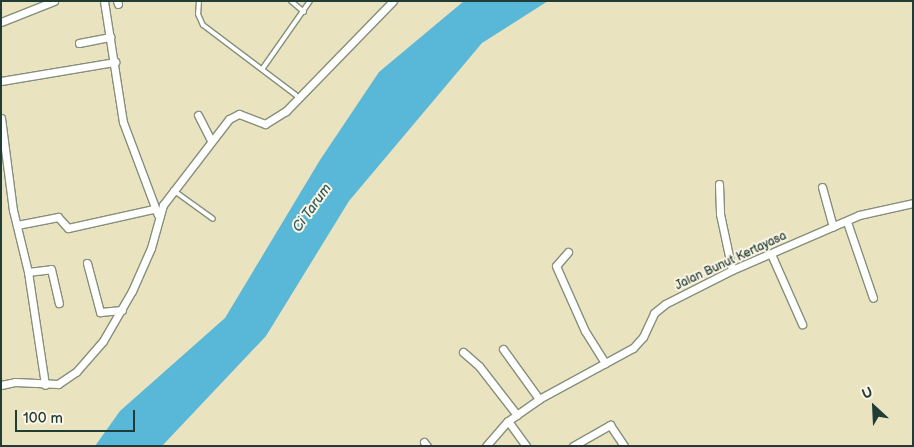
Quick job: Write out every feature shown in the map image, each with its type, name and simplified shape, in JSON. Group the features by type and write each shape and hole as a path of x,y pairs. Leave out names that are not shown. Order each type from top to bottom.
{"street":[{"path":"1,22 54,1"},
{"path":"1,386 15,382 58,384 76,372 103,340 122,310 151,248 156,212 127,138 104,1"},
{"path":"17,225 58,217 68,228 156,212 211,140 235,115 260,124 286,111 392,1"},
{"path":"79,43 110,37"},
{"path":"1,81 115,62"},
{"path":"198,115 211,140"},
{"path":"1,118 17,225 28,272 45,384"},
{"path":"718,184 720,214 732,270"},
{"path":"822,187 833,227"},
{"name":"Jalan Bunut Kertayasa","path":"486,446 508,421 539,399 640,342 660,308 732,270 833,227 876,210 913,203"},
{"path":"846,222 873,298"},
{"path":"568,252 556,266 585,331 605,363"},
{"path":"771,254 802,324"},
{"path":"87,263 100,312 122,310"},
{"path":"28,272 51,269 59,303"},
{"path":"503,348 539,399"},
{"path":"463,352 479,366 517,415"},
{"path":"508,421 526,446"},
{"path":"574,446 606,425 613,428 624,446"}],"lane":[{"path":"199,1 198,14 203,25 263,68 296,95"},
{"path":"291,1 304,12"},
{"path":"263,68 310,1"},
{"path":"173,190 213,219"}],"water":[{"name":"Ci Tarum","path":"464,1 548,1 482,43 349,201 266,336 162,446 95,446 120,411 225,318 320,160 379,72"}]}
